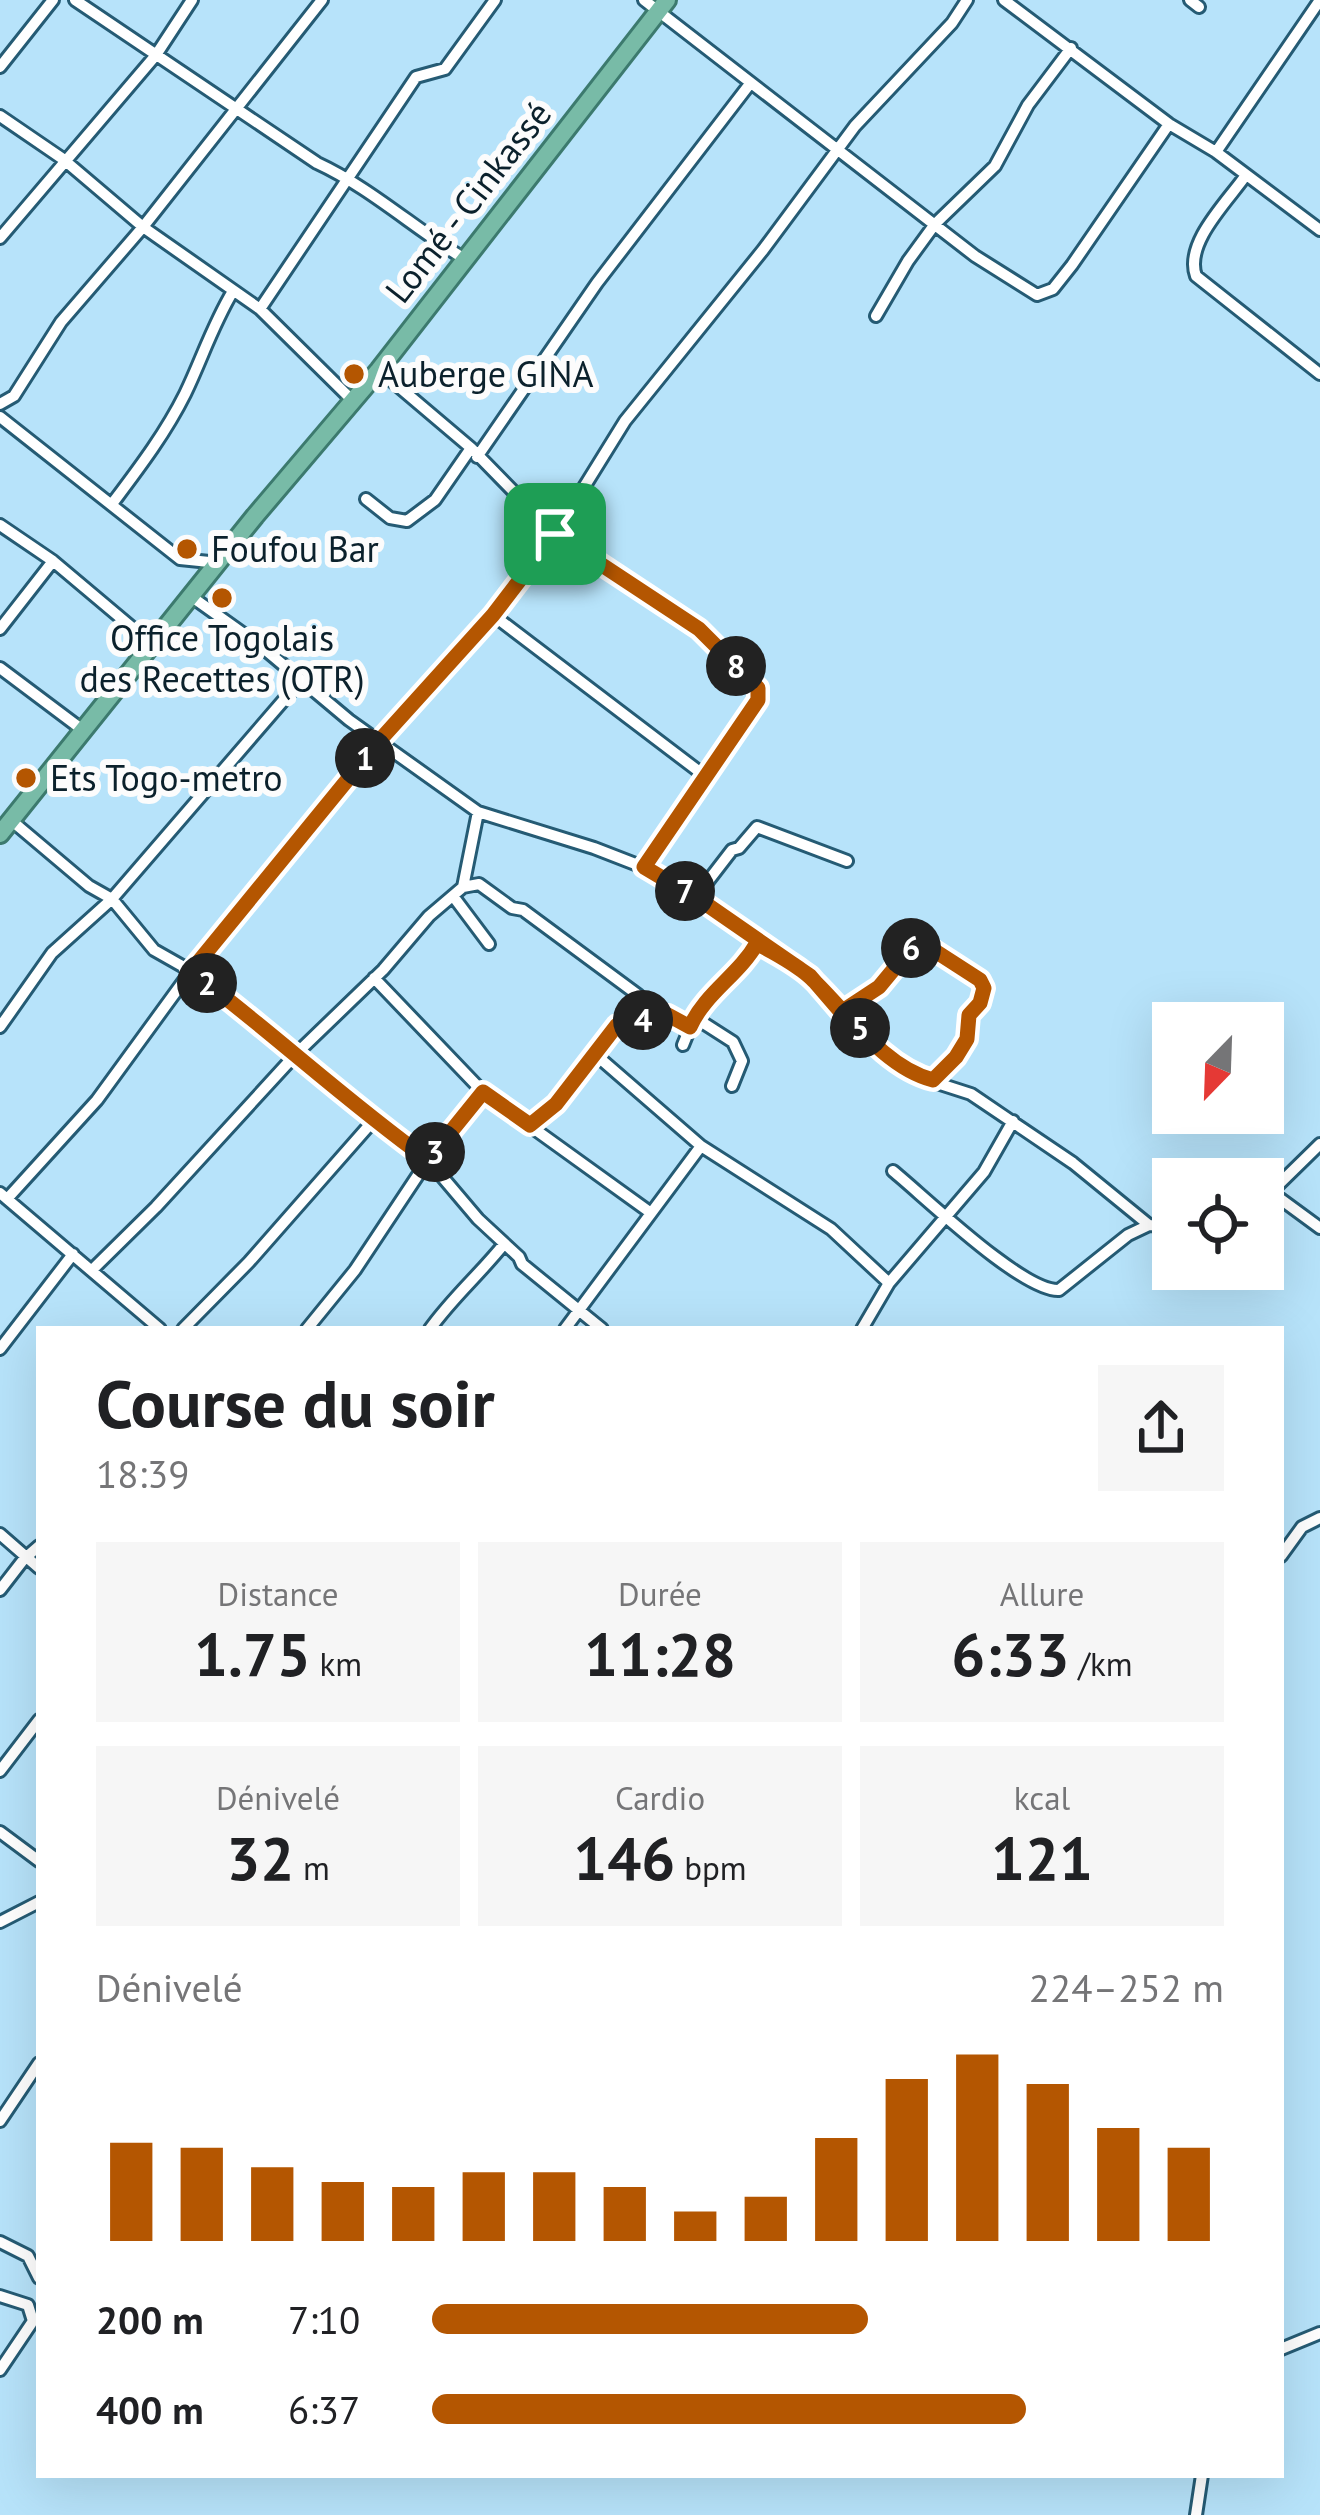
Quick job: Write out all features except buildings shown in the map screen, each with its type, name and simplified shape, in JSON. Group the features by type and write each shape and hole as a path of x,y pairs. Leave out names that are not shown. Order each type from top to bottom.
{"highway":[{"name":"Lomé - Cinkassé","path":"6,828 379,370 663,6"}],"street":[{"path":"0,68 52,0"},
{"path":"75,0 463,258"},
{"path":"0,238 155,55 192,0"},
{"path":"0,404 14,396 61,322 143,227 322,0"},
{"path":"260,309 416,77 445,69 495,0"},
{"path":"644,0 663,6 749,85 1037,295 1046,295 1072,265 1169,124"},
{"path":"157,1326 4,1196 97,1100 191,971 378,742 493,615 555,534 625,421 836,151 952,23 967,0"},
{"path":"1004,0 1320,230"},
{"path":"1216,152 1320,0"},
{"path":"876,316 935,224 989,174 1028,105 1071,48"},
{"path":"366,499 390,518 407,521 435,500 749,85"},
{"path":"0,116 63,159 143,227 260,309 352,400"},
{"path":"1246,176 1195,250 1192,267 1196,276 1320,374"},
{"path":"112,504 160,441 233,291"},
{"path":"379,370 474,452 555,534 699,629 758,688 758,700 644,867"},
{"path":"0,417 180,559 219,563"},
{"path":"0,525 52,561 154,646"},
{"path":"0,629 52,561"},
{"path":"192,597 262,647 378,742 478,812 644,867 695,898 810,976 841,1012 912,1075 971,1094 1073,1163 1152,1225"},
{"path":"493,615 705,776"},
{"path":"0,668 84,732"},
{"path":"0,1027 52,953 112,899 301,680"},
{"path":"478,812 458,891 488,944"},
{"path":"695,898 757,826 847,861"},
{"path":"6,828 112,899 154,950 191,971 428,1160 522,1264 598,1326"},
{"path":"92,1270 458,891 479,884 512,908 523,910 638,995 653,1018"},
{"path":"841,1012 879,987 918,940 980,980 984,988 980,1003 969,1015 967,1039 933,1080"},
{"path":"683,1045 698,1008 730,979 757,943"},
{"path":"374,978 483,1092 651,1213"},
{"path":"530,1125 556,1104 638,995"},
{"path":"617,1025 668,1015 733,1042 742,1061 732,1086"},
{"path":"596,1055 700,1146 830,1228 889,1282"},
{"path":"309,1326 355,1270 428,1160 483,1092"},
{"path":"186,1326 249,1262 373,1120"},
{"path":"864,1326 889,1282 984,1172 1012,1121"},
{"path":"1284,1178 1320,1144"},
{"path":"567,1326 700,1146"},
{"path":"893,1171 1015,1273 1046,1290 1059,1290 1128,1235 1149,1225"},
{"path":"1284,1205 1320,1228"},
{"path":"432,1326 504,1244"},
{"path":"0,1348 73,1254"},
{"path":"1284,1552 1302,1527 1320,1518"},
{"path":"0,1534 36,1566"},
{"path":"0,1590 36,1548"},
{"path":"0,1771 36,1724"},
{"path":"0,1832 36,1859"},
{"path":"0,1922 36,1908"},
{"path":"0,2121 36,2067"},
{"path":"0,2242 34,2253"},
{"path":"0,2296 34,2306 36,2320 0,2370"},
{"path":"1284,2348 1320,2332"},
{"path":"1196,2515 1202,2478"}],"place":[{"name":"Auberge GINA","path":"354,374"},
{"name":"Foufou Bar","path":"187,549"},
{"name":"Office Togolais des Recettes (OTR)","path":"222,598"},
{"name":"Ets Togo-metro","path":"26,778"}],"route":[{"path":"555,534 493,615 380,740 191,971 428,1160 483,1092 530,1125 556,1104 617,1025 668,1015 690,1027 698,1008 730,979 757,943 810,976 841,1012 912,1075 933,1080 967,1039 969,1015 980,1003 984,988 980,980 918,940 879,987 841,1012 810,976 644,867 758,700 758,688 699,629 555,534"}]}
